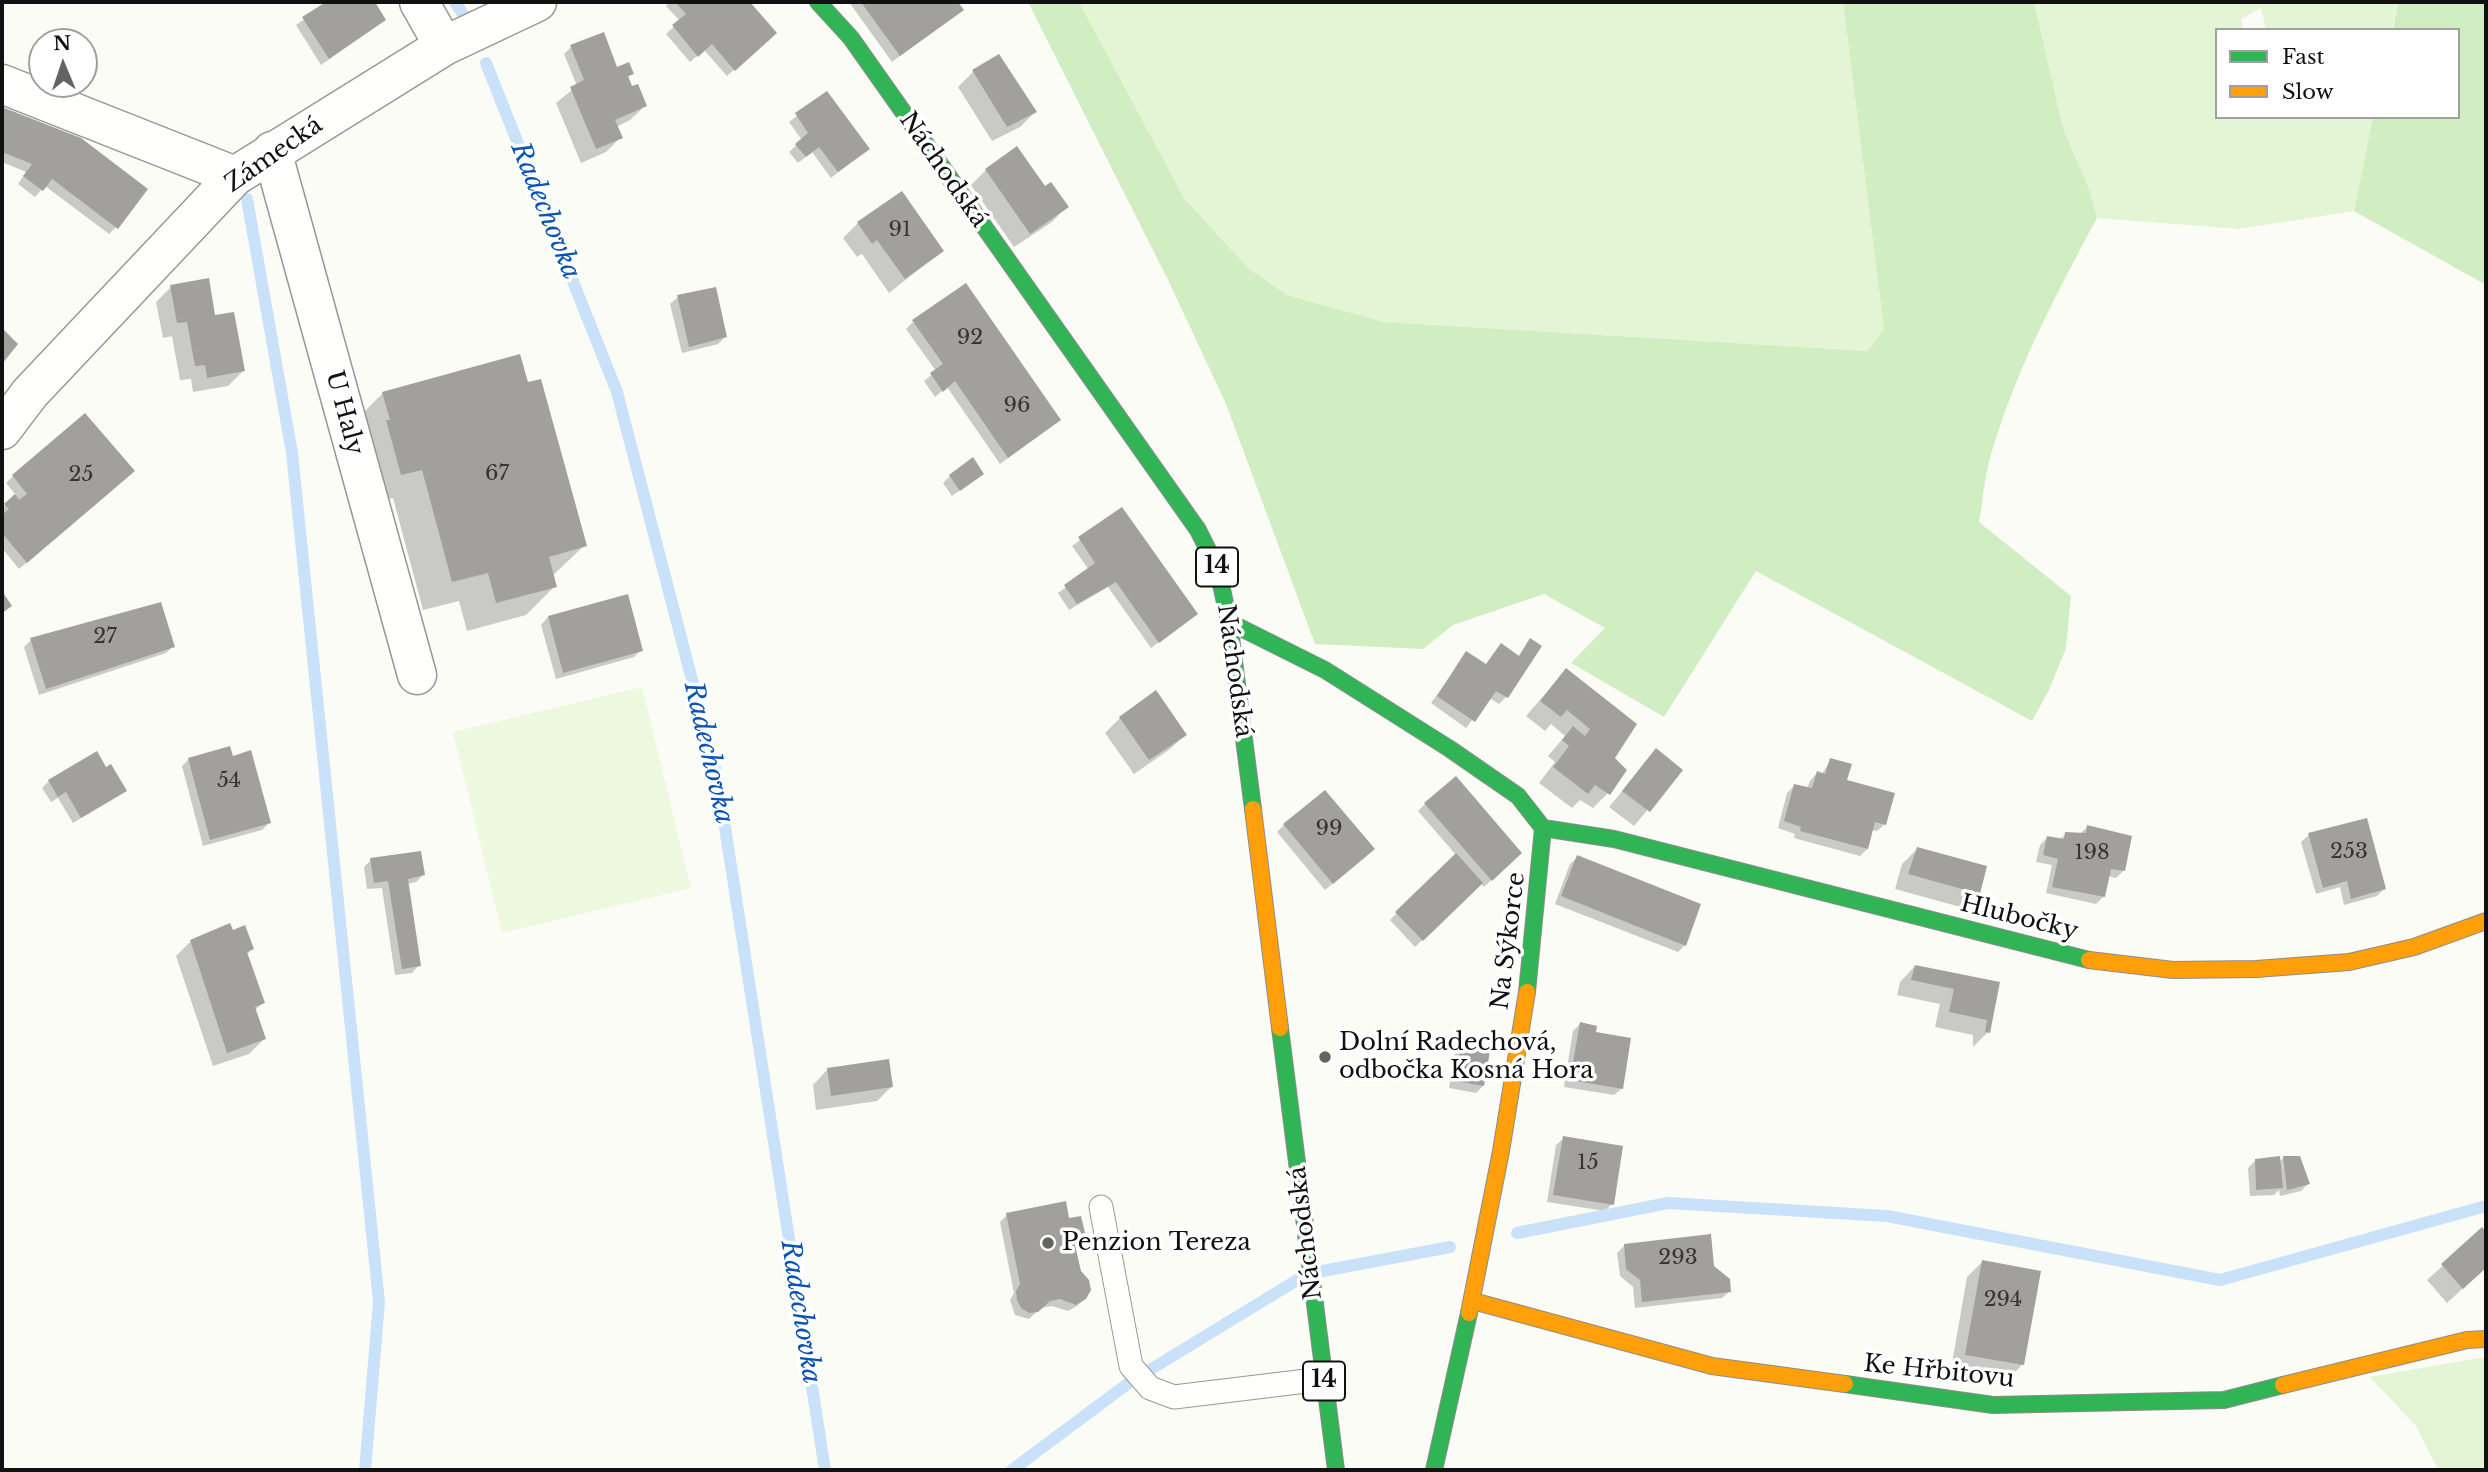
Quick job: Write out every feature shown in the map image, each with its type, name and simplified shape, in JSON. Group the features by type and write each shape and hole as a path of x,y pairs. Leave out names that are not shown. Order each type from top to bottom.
{"street":[{"path":"419,2 444,46"},
{"name":"Zámecká","path":"2,430 30,393 235,176 444,46 537,2"},
{"name":"Náchodská","path":"818,2 850,38 1198,530 1218,570 1229,622 1336,1470"},
{"path":"2,84 235,176"},
{"name":"U Haly","path":"272,151 417,675"},
{"path":"1229,622 1325,670 1450,749 1518,796 1543,828"},
{"name":"Hlubočky","path":"1543,828 1614,839 2105,964 2200,970 2349,962 2414,947 2486,920"},
{"name":"Na Sýkorce","path":"1434,1470 1473,1301 1522,1028 1543,828"},
{"name":"Ke Hřbitovu","path":"1473,1301 1713,1366 1993,1405 2224,1400 2467,1340 2486,1339"}],"lane":[{"path":"1101,1207 1131,1366 1150,1388 1174,1397 1323,1379"}],"green space":[{"path":"1028,2 1079,2 1184,198 1248,268 1287,295 1384,322 1868,351 1884,330 1843,2 2034,2 2063,128 2089,189 2097,218 2051,305 2011,396 1988,466 1979,522 2071,596 2066,648 2049,690 2032,721 1756,571 1664,717 1571,663 1605,628 1544,594 1453,625 1423,649 1315,644 1226,404 1169,282"},
{"path":"1079,2 1843,2 1884,330 1869,351 1384,322 1287,295 1248,268 1184,198"},
{"path":"2034,2 2398,2 2392,28 2266,28 2261,8 2241,19 2243,28 2215,28 2215,119 2373,119 2354,211 2240,229 2097,218 2089,189 2063,128"},
{"path":"2398,2 2486,2 2486,285 2354,211 2373,119 2460,119 2460,28 2393,28"},
{"path":"642,687 691,888 502,933 453,732"},
{"path":"2486,1357 2486,1470 2438,1470 2416,1426 2370,1377"}],"building":[{"path":"326,2 375,2 386,20 329,59 302,17"},
{"path":"675,2 750,2 777,33 735,71 712,44 698,57 672,25 686,14"},
{"path":"861,2 958,2 964,10 900,56"},
{"path":"604,32 617,67 629,62 634,74 628,76 632,86 638,84 647,106 615,120 623,138 596,149 570,87 584,80 570,45"},
{"path":"999,54 1037,112 1007,127 972,70"},
{"path":"827,91 870,149 838,172 819,147 806,157 795,144 808,133 795,113"},
{"path":"2,107 81,138 148,189 118,229 52,179 43,191 23,176 32,164 2,152"},
{"path":"1017,146 1045,186 1051,182 1069,207 1030,234 985,169"},
{"path":"902,191 944,251 905,279 877,240 872,244 857,222"},
{"path":"209,278 215,315 234,312 245,371 207,378 205,365 195,366 187,322 177,323 170,285"},
{"path":"966,283 1061,420 1008,458 955,381 943,392 930,373 943,364 912,320"},
{"path":"716,287 727,337 689,347 677,295"},
{"path":"2,328 18,344 2,364"},
{"path":"520,354 528,382 541,379 587,546 549,557 557,587 496,603 488,573 452,582 422,470 401,475 386,420 390,420 382,392"},
{"path":"85,413 135,471 27,563 2,533 2,515 9,509 4,504 15,494 19,500 27,494 12,475"},
{"path":"973,457 984,474 960,491 949,475"},
{"path":"1122,507 1198,614 1159,643 1116,582 1077,604 1064,585 1095,563 1078,537"},
{"path":"2,591 12,606 2,613"},
{"path":"628,594 643,651 563,673 548,616"},
{"path":"161,602 175,647 46,689 30,638"},
{"path":"1530,638 1542,646 1508,698 1496,691 1475,722 1437,696 1466,651 1486,664 1501,643 1519,656"},
{"path":"1566,668 1637,724 1615,758 1627,770 1610,795 1595,785 1588,794 1553,767 1569,746 1562,740 1573,726 1585,736 1590,729 1567,710 1561,717 1540,701"},
{"path":"1156,690 1187,735 1149,760 1119,717"},
{"path":"230,746 233,756 251,750 271,823 210,840 188,758"},
{"path":"1656,748 1683,770 1650,812 1622,791"},
{"path":"97,751 106,767 111,764 127,791 81,818 66,792 58,797 48,780"},
{"path":"1830,758 1852,764 1847,780 1895,793 1886,825 1875,822 1868,849 1800,831 1801,827 1784,821 1794,784 1812,788 1817,771 1825,774"},
{"path":"1456,776 1522,853 1492,881 1424,803"},
{"path":"1325,790 1375,849 1333,884 1283,824"},
{"path":"2367,818 2386,889 2351,899 2347,881 2323,888 2308,833"},
{"path":"2087,825 2132,836 2125,871 2111,869 2105,897 2052,887 2058,859 2043,855 2047,836 2064,839 2065,832 2086,833"},
{"path":"1917,847 1987,866 1980,894 1908,874"},
{"path":"421,851 425,875 408,879 421,966 402,969 388,881 374,883 370,858"},
{"path":"1456,853 1483,883 1423,941 1395,912"},
{"path":"1577,855 1701,904 1686,946 1561,896"},
{"path":"230,923 233,930 245,925 254,949 247,952 265,1003 255,1007 266,1039 227,1053 190,940"},
{"path":"1915,965 2000,982 1990,1033 1985,1032 1987,1020 1949,1012 1954,989 1911,980"},
{"path":"1580,1022 1597,1026 1596,1032 1631,1038 1623,1089 1570,1080"},
{"path":"1461,1046 1490,1051 1484,1086 1455,1081"},
{"path":"889,1059 893,1087 831,1096 827,1068"},
{"path":"1563,1136 1623,1146 1614,1205 1553,1195"},
{"path":"2280,1156 2283,1188 2256,1190 2255,1159"},
{"path":"2283,1156 2300,1156 2310,1184 2287,1190"},
{"name":"Penzion Tereza","path":"1066,1201 1069,1218 1081,1216 1085,1233 1073,1236 1081,1271 1089,1280 1091,1290 1086,1299 1076,1305 1060,1299 1050,1301 1038,1312 1029,1313 1021,1308 1017,1300 1016,1291 1020,1284 1006,1213"},
{"path":"2482,1227 2486,1232 2486,1268 2463,1289 2441,1264"},
{"path":"1711,1234 1714,1266 1730,1279 1731,1292 1642,1302 1640,1280 1626,1269 1624,1244"},
{"path":"1982,1260 2041,1271 2024,1365 1965,1355"}],"waterway":[{"name":"Radechovka","path":"455,2 472,28"},
{"name":"Radechovka","path":"486,63 617,392 717,776 825,1470"},
{"path":"247,199 292,453 379,1302 365,1470"},
{"path":"1517,1233 1668,1203 1887,1216 2220,1280 2486,1206"},
{"path":"1012,1470 1130,1382 1307,1274 1450,1247"}],"traffic: fast":[{"path":"818,2 851,38 1198,530 1218,570 1229,622 1253,809"},
{"path":"1229,622 1325,670 1450,749 1518,796 1543,828 1527,992"},
{"path":"1543,828 1614,839 2089,960"},
{"path":"1280,1028 1336,1470"},
{"path":"1434,1470 1469,1313"},
{"path":"1845,1384 1993,1405 2224,1400 2283,1385"}],"traffic: slow":[{"path":"1253,809 1280,1028"},
{"path":"2089,960 2173,970 2256,969 2349,962 2414,947 2486,921"},
{"path":"1469,1313 1501,1151 1527,992"},
{"path":"1473,1301 1712,1366 1845,1384"},
{"path":"2283,1385 2467,1340 2486,1339"}],"place":[{"name":"Dolní Radechová, odbočka Kosná Hora","path":"1325,1057"},
{"name":"Penzion Tereza","path":"1048,1243"}]}
